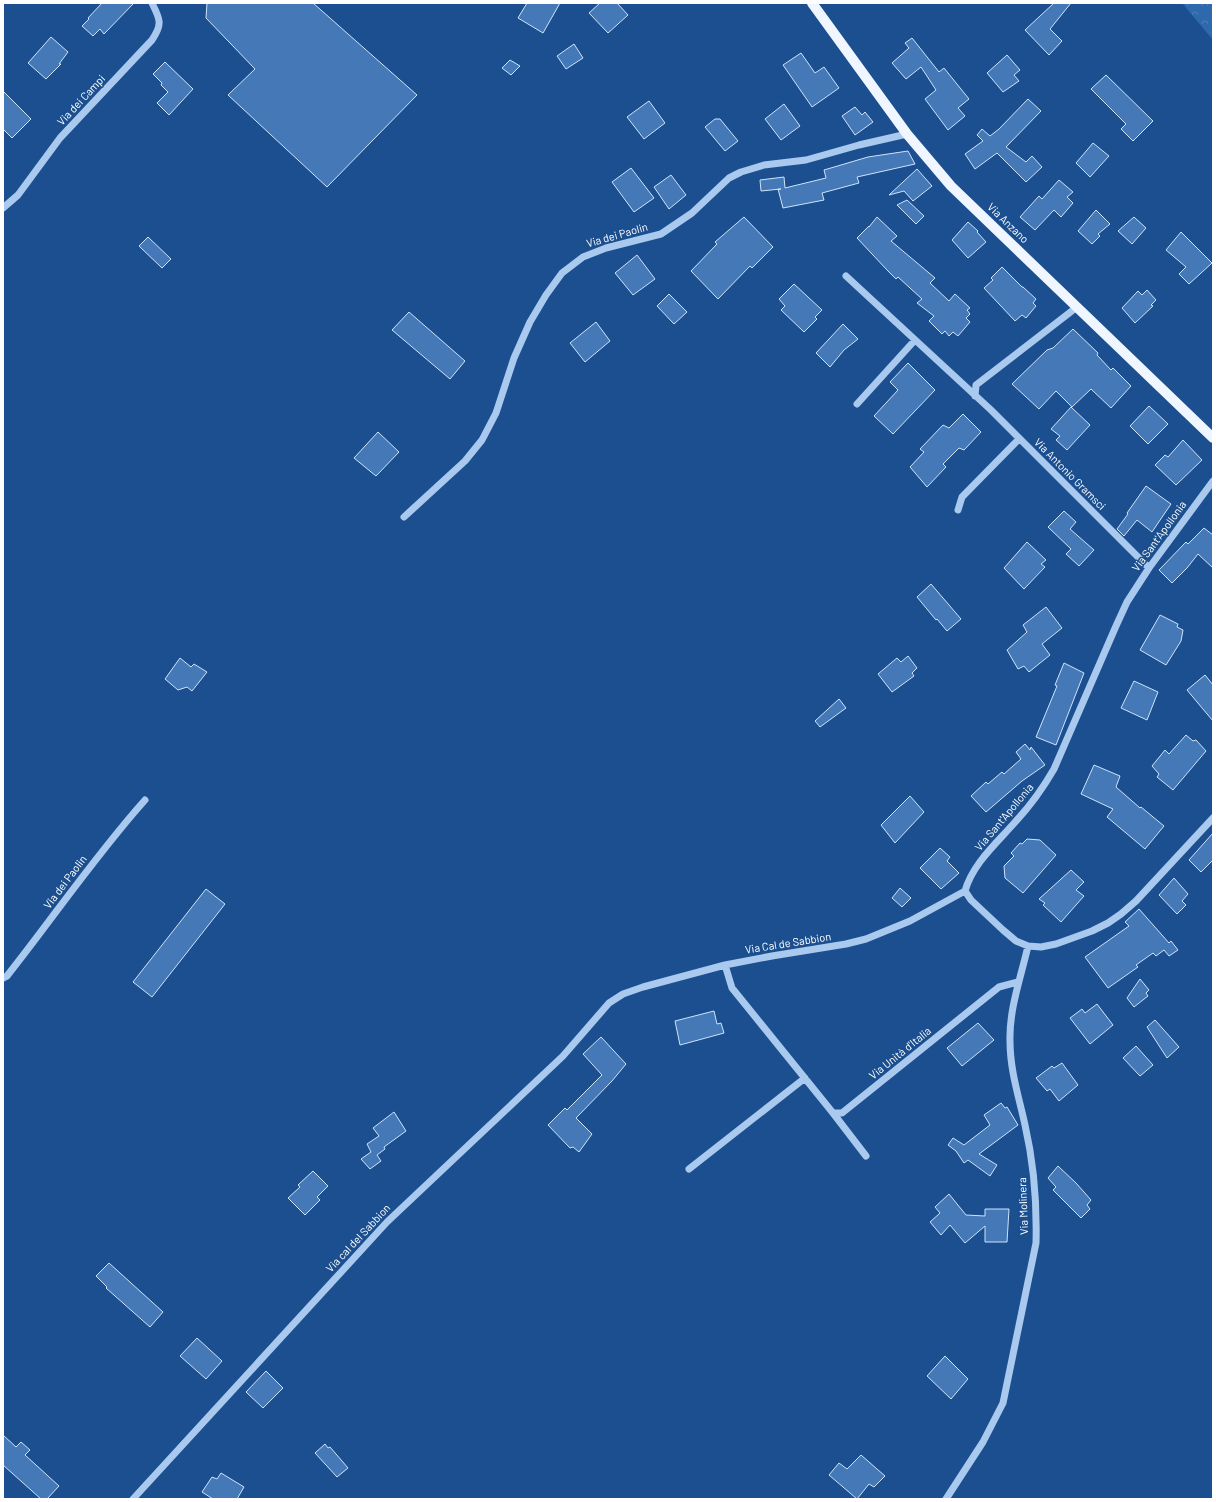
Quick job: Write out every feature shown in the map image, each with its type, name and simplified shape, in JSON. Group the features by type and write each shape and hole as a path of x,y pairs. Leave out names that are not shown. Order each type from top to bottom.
{"main road":[{"name":"Via Anzano","path":"812,3 907,134 951,186 1213,438"}],"street":[{"name":"Via dei Campi","path":"3,208 18,194 60,138 152,40 158,31 160,21 152,3"},
{"name":"Via dei Paolin","path":"404,517 465,461 482,440 496,413 514,358 530,322 546,295 562,273 583,257 606,248 661,234 692,213 729,178 741,172 764,165 806,160 859,145 907,134"},
{"name":"Via Antonio Gramsci","path":"846,276 975,396 1149,568"},
{"path":"975,396 976,385 1077,307"},
{"path":"857,404 914,340"},
{"path":"958,510 962,497 1019,439"},
{"name":"Via Sant'Apollonia","path":"966,891 969,879 983,858 1041,790 1054,768 1127,602 1149,568 1213,481"},
{"name":"Via dei Paolin","path":"3,978 7,976 109,842 144,800"},
{"path":"966,891 971,900 1016,941 1028,946 1042,947 1075,939 1113,920 1136,902 1213,818"},
{"name":"Via Cal de Sabbion","path":"609,1003 623,994 643,987 725,965 846,944 866,939 910,921 966,891"},
{"name":"Via Molinera","path":"946,1499 983,1442 1003,1403 1036,1243 1033,1163 1012,1069 1010,1041 1018,982 1028,946"},
{"path":"725,965 732,988 866,1156"},
{"name":"Via Unità d'Italia","path":"833,1113 842,1113 999,987 1018,982"},
{"name":"Via cal del Sabbion","path":"133,1499 387,1222 563,1056 609,1003"},
{"path":"689,1169 805,1078"}],"green space":[{"path":"1182,3 1213,3 1213,40"}],"building":[{"path":"102,3 134,3 104,34 100,29 93,36 82,26"},
{"path":"207,3 313,3 417,95 327,187 228,95 255,69 206,18"},
{"path":"527,3 560,3 543,33 518,18"},
{"path":"600,3 617,3 628,15 608,33 589,13"},
{"path":"1054,3 1071,3 1050,29 1062,41 1049,55 1025,30"},
{"path":"51,37 68,52 59,64 61,64 46,79 28,63"},
{"path":"912,38 939,72 944,68 969,99 958,108 965,116 948,130 925,99 936,90 921,67 906,79 892,63 909,48 905,43"},
{"path":"574,44 583,58 566,69 557,56"},
{"path":"801,53 815,73 824,67 839,88 812,107 783,65"},
{"path":"1007,55 1020,70 1014,75 1019,81 1003,92 987,73"},
{"path":"510,60 520,66 511,75 502,68"},
{"path":"165,62 193,89 169,115 157,103 168,92 153,74"},
{"path":"1106,75 1153,121 1133,141 1121,129 1126,124 1091,89"},
{"path":"3,91 31,119 12,138 3,129"},
{"path":"1028,99 1041,111 1006,147 1026,162 1032,156 1042,167 1026,182 997,153 975,169 965,154 983,141 977,135 982,129 990,136 999,129"},
{"path":"649,101 665,123 644,139 627,117"},
{"path":"784,104 800,126 781,140 765,119"},
{"path":"855,107 862,115 865,112 873,122 855,135 842,116"},
{"path":"715,119 720,119 738,141 725,151 705,127"},
{"path":"1093,143 1109,156 1090,177 1076,163"},
{"path":"908,151 915,164 857,177 859,183 822,193 824,200 783,208 778,189 761,191 760,180 784,177 785,188 826,178 824,170 868,157"},
{"path":"631,168 654,198 634,212 612,182"},
{"path":"917,169 932,186 913,201 904,191 889,195"},
{"path":"671,175 686,195 669,209 654,187"},
{"path":"1059,180 1073,192 1067,197 1073,203 1061,217 1054,210 1035,230 1020,217 1039,196 1042,199"},
{"path":"907,200 924,216 916,224 897,205"},
{"path":"1096,210 1110,224 1098,234 1100,236 1092,244 1078,231"},
{"path":"744,217 773,247 752,268 750,266 718,299 691,271 717,244 715,242"},
{"path":"877,217 897,236 891,241 935,278 930,283 949,301 955,294 970,308 967,310 970,314 966,318 970,322 958,336 953,332 949,336 945,331 942,334 929,321 934,316 917,303 922,299 898,277 896,279 857,238"},
{"path":"1134,217 1146,228 1132,244 1118,231"},
{"path":"968,222 978,231 977,232 986,242 968,258 952,240"},
{"path":"1181,232 1212,263 1189,284 1179,274 1186,267 1166,250"},
{"path":"148,237 171,259 162,268 139,246"},
{"path":"637,255 655,279 633,295 615,273"},
{"path":"1002,267 1036,299 1033,303 1036,306 1026,318 1022,315 1015,321 984,288 993,280 991,278"},
{"path":"794,284 822,310 815,317 817,319 804,332 781,310 785,306 779,299"},
{"path":"1147,290 1156,300 1151,305 1153,306 1135,323 1122,308 1138,291 1142,295"},
{"path":"669,294 687,312 674,324 657,306"},
{"path":"409,312 465,361 450,379 392,330"},
{"path":"596,322 610,341 585,362 570,343"},
{"path":"843,324 858,339 844,350 830,367 816,353"},
{"path":"1073,329 1098,353 1097,355 1111,370 1113,368 1131,386 1111,408 1091,389 1072,407 1056,391 1039,409 1012,384 1047,350 1053,348"},
{"path":"908,363 935,390 893,434 874,416 898,390 890,382"},
{"path":"1149,406 1168,424 1148,444 1130,426"},
{"path":"1071,407 1090,425 1067,450 1056,440 1060,436 1051,429"},
{"path":"963,414 981,432 964,450 959,448 943,464 946,467 927,487 910,467 924,452 920,449 943,425 949,428"},
{"path":"378,432 399,452 376,476 354,458"},
{"path":"1183,440 1202,460 1176,485 1155,465 1165,455 1168,457"},
{"path":"1146,486 1171,504 1152,532 1137,520 1124,536 1117,529"},
{"path":"1064,511 1076,522 1070,529 1094,550 1079,566 1066,554 1071,549 1048,527"},
{"path":"1204,528 1213,535 1213,568 1198,554 1172,583 1159,570 1186,542 1188,544"},
{"path":"1027,542 1046,560 1041,564 1045,567 1024,589 1004,568"},
{"path":"931,584 961,619 947,631 917,597"},
{"path":"1046,607 1062,628 1042,644 1050,655 1029,672 1024,666 1018,669 1007,650 1027,632 1023,625"},
{"path":"1160,615 1178,624 1177,627 1183,630 1181,641 1166,665 1140,650"},
{"path":"908,656 917,668 912,673 914,676 892,692 878,674 897,658 901,662"},
{"path":"180,658 191,667 194,664 207,672 192,691 187,687 178,690 165,679"},
{"path":"1064,663 1084,673 1056,745 1036,737 1057,686 1055,685"},
{"path":"1205,675 1213,685 1213,721 1187,690"},
{"path":"1134,681 1158,692 1147,720 1121,708"},
{"path":"839,699 846,708 820,727 815,721"},
{"path":"1186,735 1193,741 1196,740 1206,751 1173,790 1157,777 1159,774 1152,766 1165,750 1169,754"},
{"path":"1025,744 1030,750 1031,747 1045,765 1022,781 986,812 971,796 986,782 988,784 1002,772 1004,774 1021,759 1016,752"},
{"path":"1094,765 1120,776 1116,787 1164,826 1145,849 1107,817 1113,809 1081,794"},
{"path":"910,796 924,812 895,843 881,825"},
{"path":"1213,833 1213,860 1201,872 1189,860"},
{"path":"1027,839 1040,840 1056,855 1023,893 1005,878 1004,866 1014,856 1011,853 1020,843 1022,844"},
{"path":"940,848 950,857 947,861 959,873 941,889 920,868"},
{"path":"1071,870 1084,882 1076,890 1084,896 1061,922 1043,905 1045,903 1039,899"},
{"path":"1174,878 1188,894 1182,901 1186,905 1177,914 1159,895"},
{"path":"900,888 911,898 902,907 892,898"},
{"path":"206,889 225,904 152,997 133,982"},
{"path":"1139,909 1169,943 1171,941 1178,950 1169,956 1164,950 1156,956 1153,953 1136,965 1138,967 1108,988 1085,957 1129,926 1125,922"},
{"path":"1140,979 1149,990 1146,993 1148,996 1134,1007 1127,998"},
{"path":"1097,1004 1113,1025 1090,1044 1070,1018 1082,1009 1085,1013"},
{"path":"714,1011 717,1024 721,1023 724,1033 680,1045 675,1021"},
{"path":"1155,1020 1179,1047 1167,1058 1147,1027"},
{"path":"978,1023 994,1040 962,1066 947,1048"},
{"path":"601,1037 626,1064 612,1081 576,1118 592,1134 579,1152 573,1147 570,1148 548,1125 565,1108 567,1110 602,1075 583,1054"},
{"path":"1136,1046 1153,1065 1140,1076 1123,1058"},
{"path":"1062,1063 1078,1085 1059,1101 1050,1089 1047,1091 1036,1078 1052,1066 1054,1068"},
{"path":"1001,1103 1005,1108 1007,1107 1018,1125 979,1154 997,1165 990,1176 968,1160 964,1163 956,1151 948,1145 953,1138 964,1145 990,1125 984,1115"},
{"path":"394,1112 406,1131 384,1147 385,1149 377,1155 381,1161 370,1169 361,1159 371,1152 367,1144 379,1136 373,1128"},
{"path":"1058,1166 1091,1200 1087,1205 1090,1209 1081,1218 1053,1190 1056,1187 1048,1178"},
{"path":"313,1171 328,1186 317,1197 320,1200 305,1215 288,1198 300,1187 298,1185"},
{"path":"949,1194 966,1215 985,1216 985,1209 1009,1209 1007,1242 985,1242 985,1226 965,1243 950,1225 941,1235 930,1222 940,1213 935,1207"},
{"path":"109,1263 163,1312 150,1327 106,1288 107,1287 96,1276"},
{"path":"197,1338 222,1361 206,1379 180,1356"},
{"path":"945,1356 968,1379 951,1399 927,1376"},
{"path":"266,1371 283,1388 263,1408 246,1392"},
{"path":"3,1435 16,1447 21,1442 30,1450 25,1455 59,1486 47,1499 41,1499 3,1465"},
{"path":"325,1444 328,1448 330,1447 348,1468 337,1477 315,1453"},
{"path":"861,1455 885,1476 874,1487 869,1484 857,1499 829,1475 839,1463 847,1469"},
{"path":"221,1473 244,1487 237,1499 213,1499 202,1492 212,1477 217,1479"}]}
